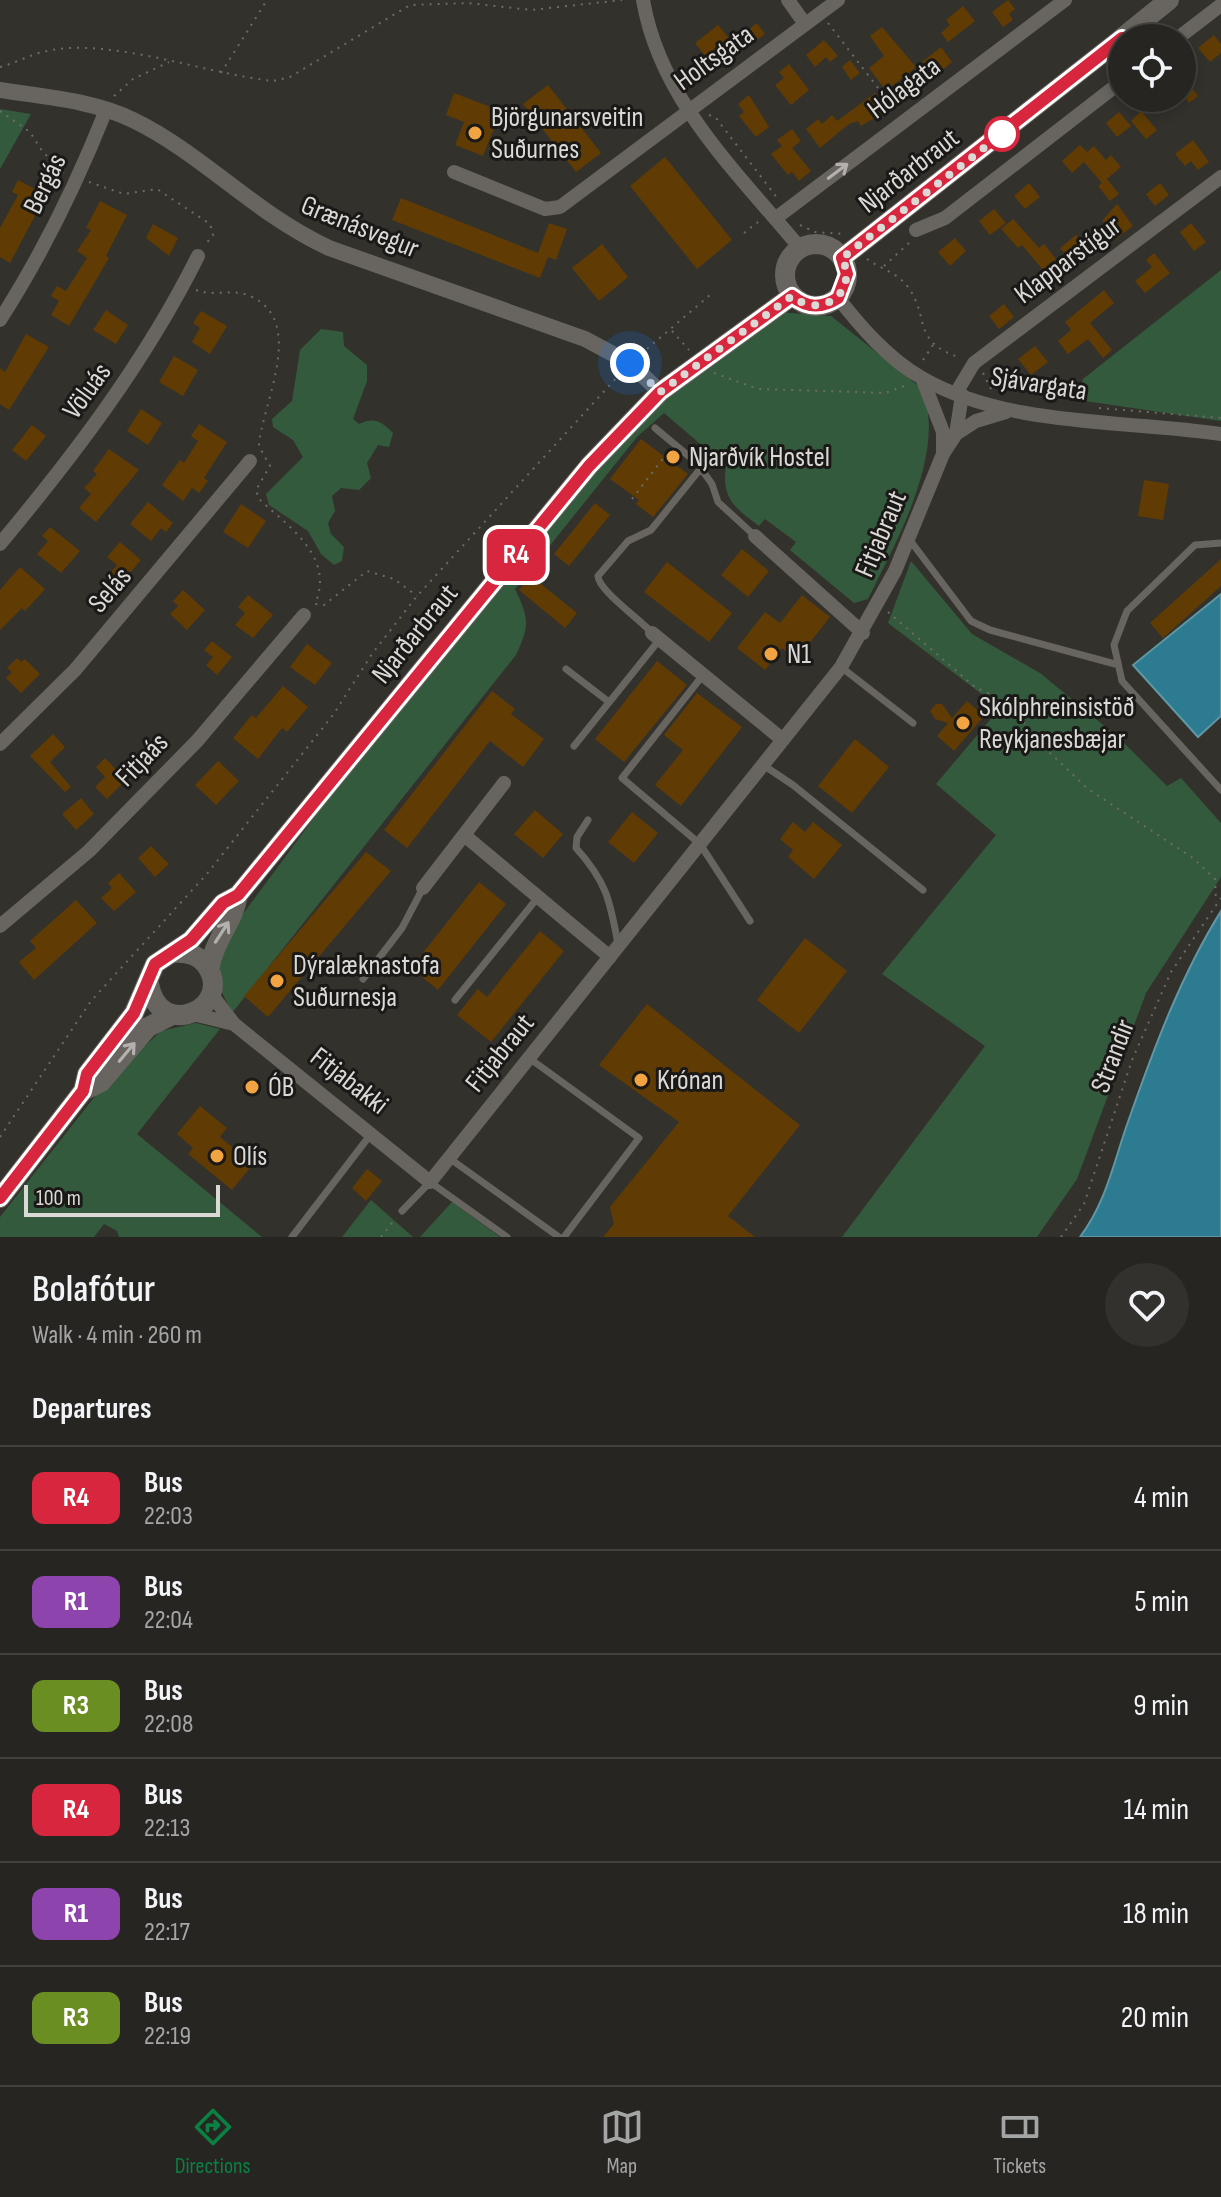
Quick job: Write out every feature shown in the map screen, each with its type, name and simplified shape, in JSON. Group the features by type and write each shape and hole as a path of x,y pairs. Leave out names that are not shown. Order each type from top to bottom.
{"main road":[{"name":"Njarðarbraut","path":"1139,24 1169,0"},
{"name":"Njarðarbraut","path":"849,252 1108,49"},
{"path":"808,244 849,252 847,274 838,298 819,306 809,306 792,296 785,270 800,248 808,244"},
{"name":"Njarðarbraut","path":"0,1198 83,1091 87,1074 134,1013 155,964 191,940 223,903 238,895 589,466 660,392 792,296"},
{"name":"Njarðarbraut","path":"83,1091 101,1082 148,1027 183,1014 211,994 209,970 213,945 235,911 238,895"},
{"path":"173,953 194,955 209,970"},
{"path":"149,984 155,1003 183,1014"}],"street":[{"path":"643,0 659,61 781,214 800,248"},
{"path":"788,0 805,24"},
{"name":"Holtsgata","path":"454,172 551,209 560,207 838,0"},
{"name":"Hólagata","path":"781,214 1065,0"},
{"path":"1196,24 1221,5"},
{"name":"Grænásvegur","path":"0,90 106,110 168,141 293,231 329,248 585,339 630,363 660,392"},
{"path":"916,230 945,218 1108,92"},
{"name":"Bergás","path":"0,320 30,274 79,178 106,110"},
{"name":"Klapparstígur","path":"959,394 974,363 1221,177"},
{"name":"Völuás","path":"0,544 64,468 136,367 198,256"},
{"name":"Sjávargata","path":"838,298 860,326 918,375 959,394 1012,410 1221,434"},
{"path":"918,375 949,433 1012,410"},
{"name":"Fitjabraut","path":"430,1182 841,667 880,602 909,539 943,454 959,394"},
{"name":"Selás","path":"0,744 75,670 250,461"},
{"name":"Fitjabraut","path":"755,536 863,633"},
{"name":"Fitjaás","path":"0,926 89,851 176,763 304,615"},
{"path":"656,636 783,740"},
{"path":"423,888 504,783"},
{"path":"464,835 614,951"},
{"name":"Fitjabakki","path":"211,994 234,1024 430,1182"},
{"name":"Fitjabakki","path":"183,1014 234,1024"}],"lane":[{"path":"655,428 701,468 718,502 755,536"},
{"path":"574,746 656,636 638,616 601,587 598,576 628,541 651,530 701,468"},
{"path":"909,539 971,621 990,630 1115,664"},
{"path":"1221,543 1195,545 1127,611 1114,645 1115,664 1122,681 1221,790"},
{"path":"841,667 913,723"},
{"path":"566,669 609,702"},
{"path":"704,674 622,778 700,844 750,921"},
{"path":"763,765 793,785 923,890"},
{"path":"588,820 577,837 576,848 599,873 608,893 614,951"},
{"path":"363,979 402,928 423,888"},
{"path":"455,1000 539,896"},
{"path":"449,1158 561,1237 639,1138 529,1058"},
{"path":"292,1237 373,1133"},
{"path":"402,1211 430,1182 507,1237"}],"path":[{"path":"221,73 267,0"},
{"path":"0,67 47,50 74,49 139,54 221,73 273,81 290,77 410,5 468,3 531,10 622,0"},
{"path":"820,13 904,121"},
{"path":"106,110 121,88 133,79 171,62"},
{"path":"693,106 716,118 781,214 802,227 844,234 849,252 883,267 906,284 922,330 934,344 974,363 989,380 994,393"},
{"path":"0,111 30,132 55,167 124,194 157,189 210,224 213,235 198,256"},
{"path":"183,285 208,295 246,294 262,305 274,322 279,345 276,375 259,446 270,466 256,490 259,499 315,554 321,577 315,604 324,605 367,571 394,579 417,596"},
{"path":"0,1137 91,1001 206,875 333,715 372,654 417,596 630,363 710,295"},
{"path":"671,330 706,370 758,389 885,393 907,385 918,375 934,344"},
{"path":"1094,409 1106,406 1221,418"},
{"path":"632,499 675,444"},
{"path":"880,602 902,628 975,687 1006,702 1048,751 1088,789 1130,819 1175,845 1211,873 1217,886 1216,902"},
{"name":"Strandir","path":"1061,1237 1084,1204 1132,1060 1171,972 1221,898"},
{"path":"381,1237 402,1211"}],"green space":[{"path":"0,109 31,114 0,169"},
{"path":"1221,270 1221,421 1078,400 1083,379"},
{"path":"778,312 831,316 921,388 928,412 924,467 904,524 868,599 854,603 790,550 796,542 765,519 759,526 743,514 728,494 726,466 664,413 637,437 515,589 526,622 516,655 232,1013 218,984 220,958 234,926 351,768 594,469 661,399"},
{"path":"321,329 343,332 344,346 367,365 367,381 353,419 359,424 377,421 393,433 389,447 378,445 367,463 371,478 359,490 341,488 332,496 335,511 328,523 331,534 344,547 342,561 334,565 321,554 308,531 269,505 266,494 303,457 293,440 273,427 272,419 292,401 300,350"},
{"path":"911,561 972,634 1040,673 1120,739 1167,786 1181,778 1221,823 1221,877 1146,993 1077,1179 1037,1237 842,1237 985,1046 882,974 996,835 936,784 1000,708 888,623"},
{"path":"196,1023 220,1029 137,1134 262,1237 119,1237 117,1231 104,1224 94,1237 0,1237 0,1217 107,1081 161,1031"},
{"path":"371,1200 413,1237 342,1237"},
{"path":"452,1202 500,1237 420,1237"}],"water":[{"path":"1221,594 1221,716 1198,737 1133,665"},
{"path":"1221,911 1221,1237 1080,1237 1103,1195 1169,1012"}],"building":[{"path":"1008,0 1015,9 1009,14 1013,20 1003,27 992,12"},
{"path":"963,6 975,21 948,42 941,33 950,25 946,20"},
{"path":"757,23 765,34 729,61 725,56 713,66 695,43 718,25 732,42"},
{"path":"882,27 916,67 886,91 869,68 884,56 870,36"},
{"path":"1214,35 1221,44 1221,53 1210,62 1198,48"},
{"path":"824,40 838,56 830,62 826,57 815,67 806,55"},
{"path":"941,47 952,62 934,77 922,62"},
{"path":"850,60 860,73 851,80 842,67"},
{"path":"789,64 809,90 791,105 775,85 784,78 779,72"},
{"path":"548,85 601,153 576,172 523,104"},
{"name":"Björgunarsveitin Suðurnes","path":"454,93 501,111 483,156 455,145 464,122 446,115"},
{"path":"875,93 888,110 861,126 858,121 849,124 820,148 806,129 818,119 822,124 832,115 837,121"},
{"path":"749,95 769,127 756,137 739,116 744,112 738,104"},
{"path":"1119,112 1131,126 1117,137 1106,123"},
{"path":"1142,112 1157,130 1146,139 1131,121"},
{"path":"792,129 801,141 792,148 811,171 799,181 792,172 788,175 771,154 782,146 777,140"},
{"path":"1193,140 1209,162 1198,170 1191,161 1185,166 1175,154"},
{"path":"1080,145 1087,152 1094,146 1106,160 1111,155 1121,167 1102,183 1084,162 1072,173 1062,161"},
{"path":"665,157 732,240 697,269 630,186"},
{"path":"1107,179 1119,194 1110,201 1098,186"},
{"path":"18,180 46,195 10,263 0,257 0,228 18,195 12,192"},
{"path":"1029,183 1040,197 1025,209 1014,196"},
{"path":"1160,183 1169,195 1155,206 1146,194"},
{"path":"401,198 538,253 549,223 567,229 556,260 548,257 540,278 392,220"},
{"path":"100,201 127,215 106,256 109,258 69,326 51,315 59,301 51,296 57,286 66,291 87,258 77,251 91,230 86,228"},
{"path":"1117,204 1133,226 1116,239 1102,221"},
{"path":"994,209 1006,223 990,235 979,221"},
{"path":"1013,219 1039,248 1044,244 1056,259 1043,270 1022,245 1018,248 1001,229"},
{"path":"1191,223 1206,242 1194,251 1180,232"},
{"path":"153,224 178,238 169,256 146,238"},
{"path":"1076,235 1084,245 1069,259 1060,248"},
{"path":"955,238 966,251 950,266 938,252"},
{"path":"602,244 628,277 599,301 572,268"},
{"path":"1154,253 1170,273 1145,293 1135,281 1152,267 1146,260"},
{"path":"1042,272 1051,284 1038,294 1029,282"},
{"path":"1104,290 1114,303 1090,323 1112,350 1103,358 1088,339 1068,354 1058,341 1071,330 1065,322"},
{"path":"1004,304 1014,317 999,329 989,316"},
{"path":"106,310 128,325 116,344 93,330"},
{"path":"201,311 227,326 210,354 192,342 200,328 193,323"},
{"path":"26,334 49,347 9,410 0,404 0,368 5,372"},
{"path":"1035,346 1048,362 1031,375 1018,359"},
{"path":"174,356 198,370 183,396 159,382"},
{"path":"141,409 162,423 148,445 127,431"},
{"path":"199,424 227,442 204,478 208,481 199,493 192,488 183,501 162,485 180,460 184,463 198,441 191,436"},
{"path":"32,425 46,436 26,461 12,450"},
{"path":"641,439 688,474 653,517 636,504 639,500 610,479"},
{"path":"109,449 139,470 96,522 79,508 91,494 84,488 97,474 93,471"},
{"path":"1144,480 1169,484 1163,520 1138,516"},
{"path":"148,502 173,523 166,532 161,528 151,541 130,524"},
{"path":"595,503 610,515 569,566 554,554"},
{"path":"241,504 266,521 248,548 223,532"},
{"path":"50,527 80,551 61,573 37,554 48,541 42,536"},
{"path":"120,542 141,560 123,581 111,572 117,565 107,557"},
{"path":"742,549 769,571 748,597 721,575"},
{"path":"1221,559 1221,586 1163,638 1150,623"},
{"path":"667,562 732,613 709,642 644,592"},
{"path":"20,567 45,589 25,611 22,608 0,630 0,590"},
{"path":"531,576 577,613 565,628 519,590"},
{"path":"183,590 205,610 187,630 170,614 178,606 173,601"},
{"path":"248,595 273,615 253,638 235,625 245,613 238,607"},
{"path":"802,595 830,617 796,660 782,648 765,670 737,648 765,612 780,623"},
{"path":"212,641 232,657 217,675 206,665 213,657 204,650"},
{"path":"307,644 332,663 315,685 290,667"},
{"path":"17,658 21,662 25,659 40,674 21,693 6,678 12,672 7,668"},
{"path":"657,661 687,685 624,762 595,739"},
{"path":"283,686 308,707 287,732 282,728 258,759 233,738 252,715 256,718"},
{"path":"492,691 515,709 511,714 544,739 523,767 490,741 407,848 384,830"},
{"path":"697,693 742,727 681,806 655,785 683,750 664,735"},
{"name":"Skólphreinsistöð Reykjanesbæjar","path":"967,701 984,716 954,751 937,736 948,723 935,719 930,711 936,704 942,704 952,718"},
{"path":"53,734 65,747 50,762 71,787 65,792 30,756"},
{"path":"855,739 889,767 852,813 818,786"},
{"path":"105,758 126,780 107,799 95,787 105,777 96,767"},
{"path":"218,761 239,781 216,805 195,785"},
{"path":"81,798 94,814 76,830 62,814"},
{"path":"535,810 563,834 543,858 514,834"},
{"path":"632,812 658,833 634,863 608,842"},
{"path":"793,822 805,832 813,822 842,845 814,879 788,857 793,850 780,839"},
{"path":"151,846 169,864 155,877 138,858"},
{"path":"366,852 391,871 268,1017 244,996"},
{"path":"119,873 136,892 114,911 101,898 112,888 108,883"},
{"path":"479,882 506,904 438,990 411,968"},
{"path":"76,900 97,923 34,980 19,962 36,948 30,941"},
{"path":"540,931 564,951 491,1042 457,1015 478,989 487,997"},
{"path":"805,938 847,971 799,1033 757,1000"},
{"path":"647,1004 800,1125 728,1216 755,1237 603,1237 614,1224 610,1207 679,1122 599,1065"},
{"path":"250,1077 262,1086 254,1097 242,1088"},
{"path":"200,1106 227,1128 220,1137 253,1164 232,1190 188,1154 193,1148 177,1134"},
{"path":"367,1169 382,1181 366,1201 352,1188"}],"bus line":[{"name":"R4","path":"0,1198 83,1091 87,1074 134,1013 155,964 191,940 223,903 238,895 589,466 660,392 792,296 809,306 829,304 838,298 847,274 842,258 1108,49"}],"place":[{"name":"Björgunarsveitin Suðurnes","path":"475,133"},
{"name":"Njarðvík Hostel","path":"673,457"},
{"name":"N1","path":"771,654"},
{"name":"Skólphreinsistöð Reykjanesbæjar","path":"963,723"},
{"name":"Dýralæknastofa Suðurnesja","path":"277,981"},
{"name":"Krónan","path":"641,1080"},
{"name":"ÓB","path":"252,1087"},
{"name":"Olís","path":"217,1156"}],"route":[{"path":"630,363 660,392 792,296 809,306 829,304 838,298 846,283 846,265 842,258 1002,134"}]}
